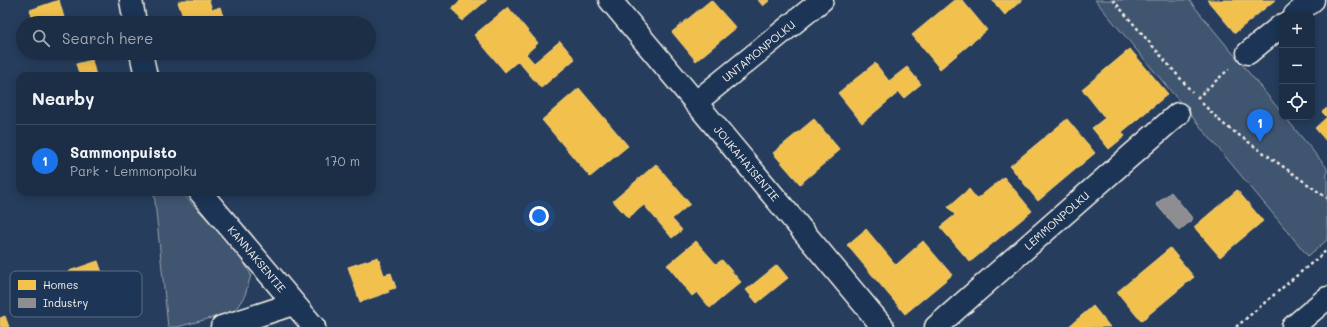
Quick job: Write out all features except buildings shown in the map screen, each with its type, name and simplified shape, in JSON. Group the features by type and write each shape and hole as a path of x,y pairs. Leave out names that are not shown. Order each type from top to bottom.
{"street":[{"path":"131,0 134,16"},
{"name":"JOUKAHAISENTIE","path":"610,0 695,104 883,327"},
{"name":"UNTAMONPOLKU","path":"695,104 822,0"},
{"path":"1298,12 1313,0"},
{"path":"1248,53 1279,27"},
{"path":"143,60 145,72"},
{"name":"LEMMONPOLKU","path":"936,327 1178,114"},
{"name":"KANNAKSENTIE","path":"203,196 292,304 314,327"},
{"path":"1293,327 1327,298"},
{"path":"222,327 292,304"}],"path":[{"path":"1113,0 1197,98 1222,123 1327,198"},
{"path":"1178,114 1248,53"},
{"path":"1236,327 1327,250"}],"shaded area":[{"path":"1095,0 1189,0 1279,109 1279,120 1287,120 1327,168 1327,240 1308,256"},
{"path":"154,196 185,196 239,253 251,275 245,295 234,312 177,327 168,327"}],"place":[{"name":"Sammonpuisto","path":"1260,142"}]}
